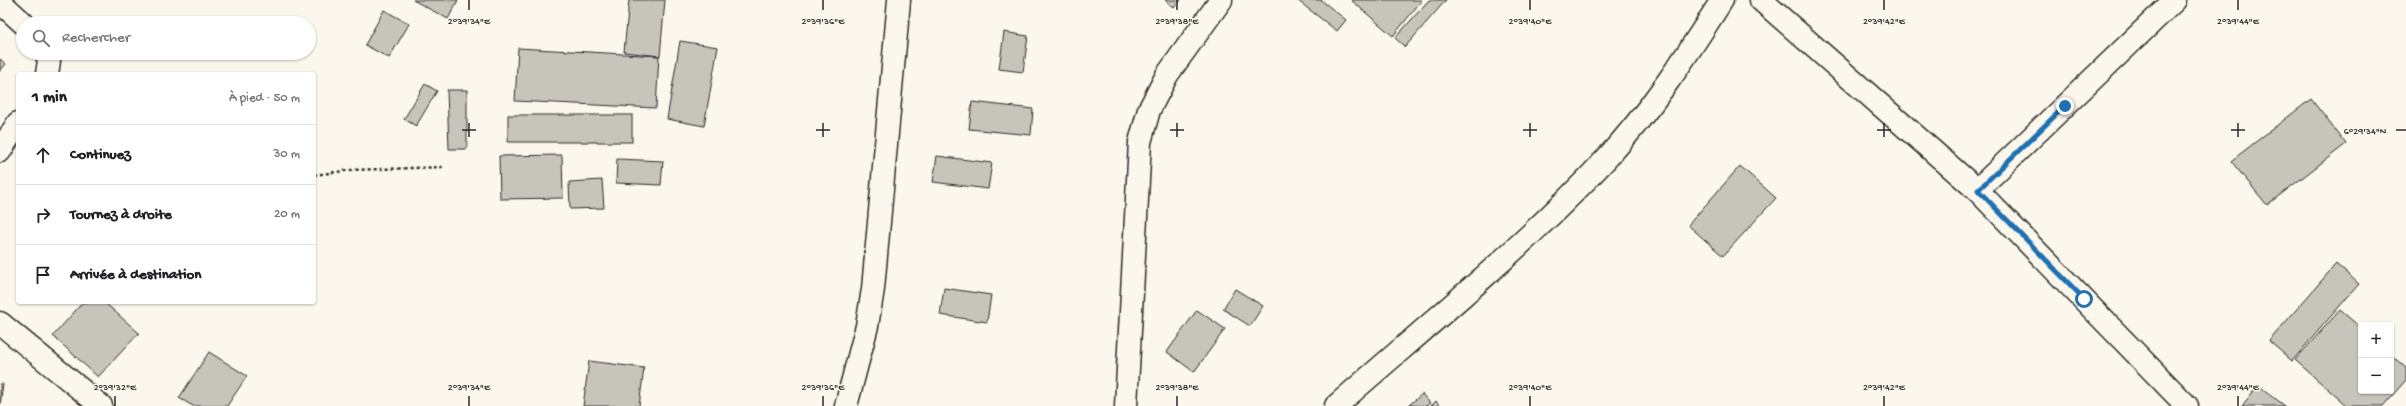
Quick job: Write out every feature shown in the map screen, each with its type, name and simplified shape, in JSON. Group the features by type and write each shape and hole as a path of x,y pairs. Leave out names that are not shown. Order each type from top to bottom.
{"street":[{"path":"846,406 867,326 873,289 898,0"},
{"path":"1126,406 1140,142 1149,110 1167,75 1222,0"},
{"path":"1336,406 1543,224 1607,157 1679,69 1722,0"},
{"path":"1761,0 1978,190 2187,406"},
{"path":"1978,190 2175,0"},
{"path":"0,2 16,17"},
{"path":"48,72 49,60"},
{"path":"0,151 16,126"},
{"path":"0,323 101,406"}],"path":[{"path":"316,175 351,170 443,167"}],"building":[{"path":"413,0 458,0 448,19"},
{"path":"629,0 665,0 660,56 624,52"},
{"path":"1165,0 1181,0 1174,8"},
{"path":"1297,0 1321,0 1346,20 1337,31"},
{"path":"1351,0 1422,0 1393,36"},
{"path":"1429,0 1446,0 1405,47 1395,38"},
{"path":"384,10 409,24 389,58 365,45"},
{"path":"1004,32 1028,36 1023,72 999,69"},
{"path":"680,41 718,47 704,126 667,119"},
{"path":"518,48 659,56 656,108 515,101"},
{"path":"0,59 6,64 0,71"},
{"path":"425,84 437,91 416,126 404,119"},
{"path":"447,90 467,90 467,149 449,149"},
{"path":"2311,99 2346,144 2267,205 2231,161"},
{"path":"972,102 1033,109 1031,135 969,129"},
{"path":"508,115 632,115 632,142 508,142"},
{"path":"562,155 563,198 500,199 499,156"},
{"path":"937,156 992,163 988,189 933,182"},
{"path":"617,159 663,161 661,185 616,183"},
{"path":"1740,166 1776,198 1723,256 1688,225"},
{"path":"602,180 604,208 570,209 569,182"},
{"path":"2336,264 2359,284 2292,361 2269,341"},
{"path":"944,288 991,295 987,322 940,315"},
{"path":"1235,289 1263,306 1250,326 1223,309"},
{"path":"81,304 106,304 139,333 98,377 53,336"},
{"path":"1197,310 1225,329 1194,372 1167,352"},
{"path":"2340,310 2358,325 2358,394 2394,394 2383,406 2347,406 2295,360"},
{"path":"209,352 247,376 227,406 193,406 179,398"},
{"path":"2394,358 2406,368 2406,380 2394,394"},
{"path":"589,361 644,368 639,406 583,406"},
{"path":"0,384 3,384 0,405"},
{"path":"2258,385 2285,406 2242,406"},
{"path":"1422,394 1430,403 1426,406 1409,405"},
{"path":"1436,401 1440,406 1431,406"}],"route":[{"path":"2065,106 1978,190 2084,299"}]}
